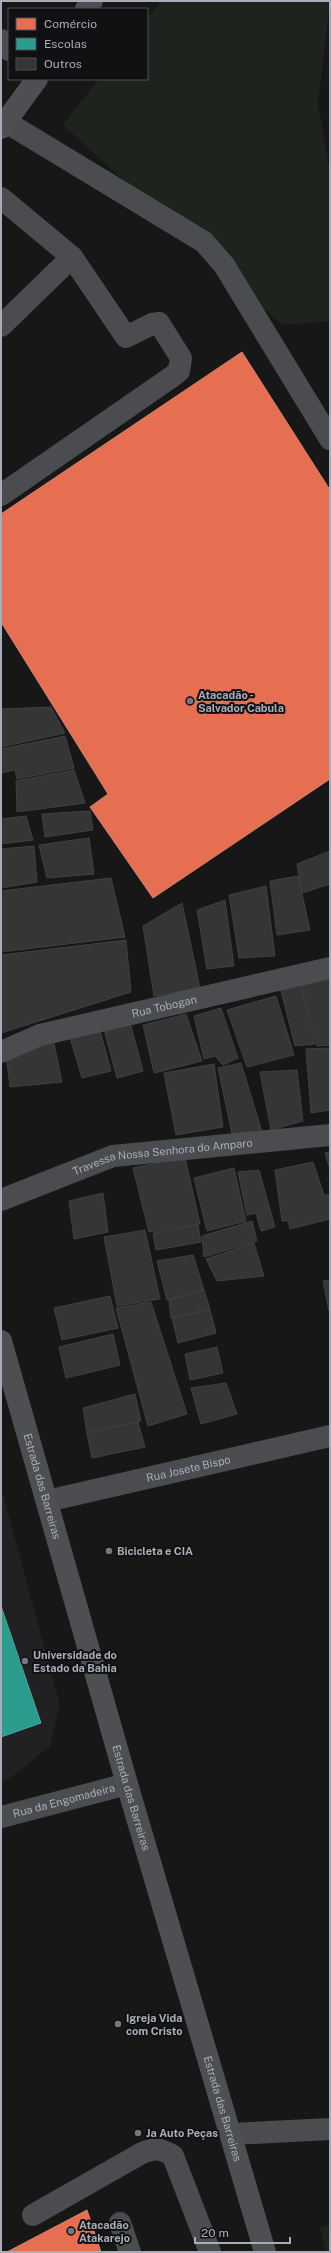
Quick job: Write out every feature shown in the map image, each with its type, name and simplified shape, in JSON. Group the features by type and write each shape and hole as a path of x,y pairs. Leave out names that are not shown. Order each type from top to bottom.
{"main road":[{"path":"3,125 35,80"},
{"name":"Estrada das Barreiras","path":"1,1341 128,1784 232,2134 265,2252"}],"street":[{"path":"1,40 8,49"},
{"path":"3,125 204,242 224,265 330,439"},
{"path":"1,198 72,257 126,337 152,324 159,323 181,358 181,366 179,371 166,382 1,495"},
{"path":"1,326 72,257"},
{"name":"Rua Tobogan","path":"1,1052 40,1035 330,968"},
{"name":"Travessa Nossa Senhora do Amparo","path":"1,1200 113,1156 330,1135"},
{"name":"Rua Josete Bispo","path":"47,1501 330,1436"},
{"name":"Rua da Engomadeira","path":"1,1818 128,1784"},
{"path":"232,2134 330,2129"},
{"path":"33,2215 142,2153 154,2148 164,2150 173,2156 210,2252"},
{"path":"120,2223 130,2252"}],"shaded area":[{"path":"161,1 330,1 318,104 330,173 330,321 282,325 63,125 98,80 148,80 148,17"},
{"name":"Universidade do Estado da Bahia","path":"1,1487 60,1705 50,1746 8,1780 1,1783"},
{"path":"330,2225 330,2252 326,2252 320,2227"}],"building: Comércio":[{"name":"Atacadão - Salvador Cabula","path":"242,352 330,490 330,779 153,898 90,807 108,794 1,622 1,514"},
{"name":"Atacadão Atakarejo","path":"87,2210 101,2252 7,2252"}],"building: Escolas":[{"path":"1,1606 41,1723 1,1737"}],"building: Outros":[{"path":"51,707 65,733 1,747 1,709"},
{"path":"65,736 74,768 17,779 15,770 1,773 1,749"},
{"path":"74,770 85,803 17,812 16,781"},
{"path":"90,811 93,830 45,837 42,814"},
{"path":"26,816 33,840 1,844 1,819"},
{"path":"89,838 94,874 47,878 39,845"},
{"path":"34,846 37,882 1,888 1,849"},
{"path":"330,851 330,884 302,893 297,864"},
{"path":"298,876 310,930 277,935 270,881"},
{"path":"111,878 125,937 1,952 1,891"},
{"path":"266,886 275,956 239,958 229,895"},
{"path":"225,900 234,966 207,969 197,910"},
{"path":"182,903 200,988 154,996 143,926"},
{"path":"126,940 131,992 1,1033 1,955"},
{"path":"326,977 330,983 330,1045 317,1046 301,985"},
{"path":"300,985 315,1044 295,1046 281,991"},
{"path":"276,996 294,1055 247,1067 227,1010"},
{"path":"221,1008 238,1058 223,1065 215,1056 204,1059 194,1016"},
{"path":"186,1014 202,1061 154,1073 143,1025"},
{"path":"130,1022 143,1071 117,1078 103,1026"},
{"path":"99,1027 111,1071 82,1078 69,1034"},
{"path":"53,1039 62,1082 10,1087 6,1054"},
{"path":"330,1048 330,1110 311,1113 306,1049"},
{"path":"241,1063 263,1135 234,1143 218,1068"},
{"path":"214,1064 223,1127 176,1135 164,1073"},
{"path":"297,1070 303,1121 271,1130 260,1072"},
{"path":"330,1152 330,1169 325,1153"},
{"path":"185,1157 200,1224 149,1232 133,1168"},
{"path":"313,1162 324,1195 329,1195 330,1219 290,1229 288,1221 282,1221 275,1170"},
{"path":"234,1168 246,1221 207,1231 194,1178"},
{"path":"259,1170 275,1227 261,1231 256,1213 247,1215 238,1172"},
{"path":"103,1193 108,1232 74,1239 69,1201"},
{"path":"252,1221 257,1241 204,1257 202,1236"},
{"path":"198,1225 201,1242 156,1250 153,1233"},
{"path":"145,1230 160,1299 117,1306 104,1237"},
{"path":"254,1243 264,1276 217,1281 206,1259"},
{"path":"193,1255 204,1290 167,1300 157,1261"},
{"path":"330,1280 330,1311 329,1311 323,1281"},
{"path":"204,1290 210,1309 171,1318 169,1300"},
{"path":"110,1296 118,1328 62,1340 54,1308"},
{"path":"151,1302 187,1414 148,1426 116,1308"},
{"path":"210,1310 216,1333 178,1343 172,1318"},
{"path":"113,1334 120,1365 66,1378 59,1347"},
{"path":"217,1347 223,1373 190,1380 185,1354"},
{"path":"226,1383 237,1414 201,1424 191,1388"},
{"path":"135,1394 141,1421 87,1433 83,1408"},
{"path":"138,1422 145,1447 92,1458 87,1433"}],"place":[{"name":"Atacadão - Salvador Cabula","path":"190,701"},
{"name":"Bicicleta e CIA","path":"109,1551"},
{"name":"Universidade do Estado da Bahia","path":"25,1661"},
{"name":"Igreja Vida com Cristo","path":"118,2024"},
{"name":"Ja Auto Peças","path":"138,2133"},
{"name":"Atacadão Atakarejo","path":"71,2231"}]}
